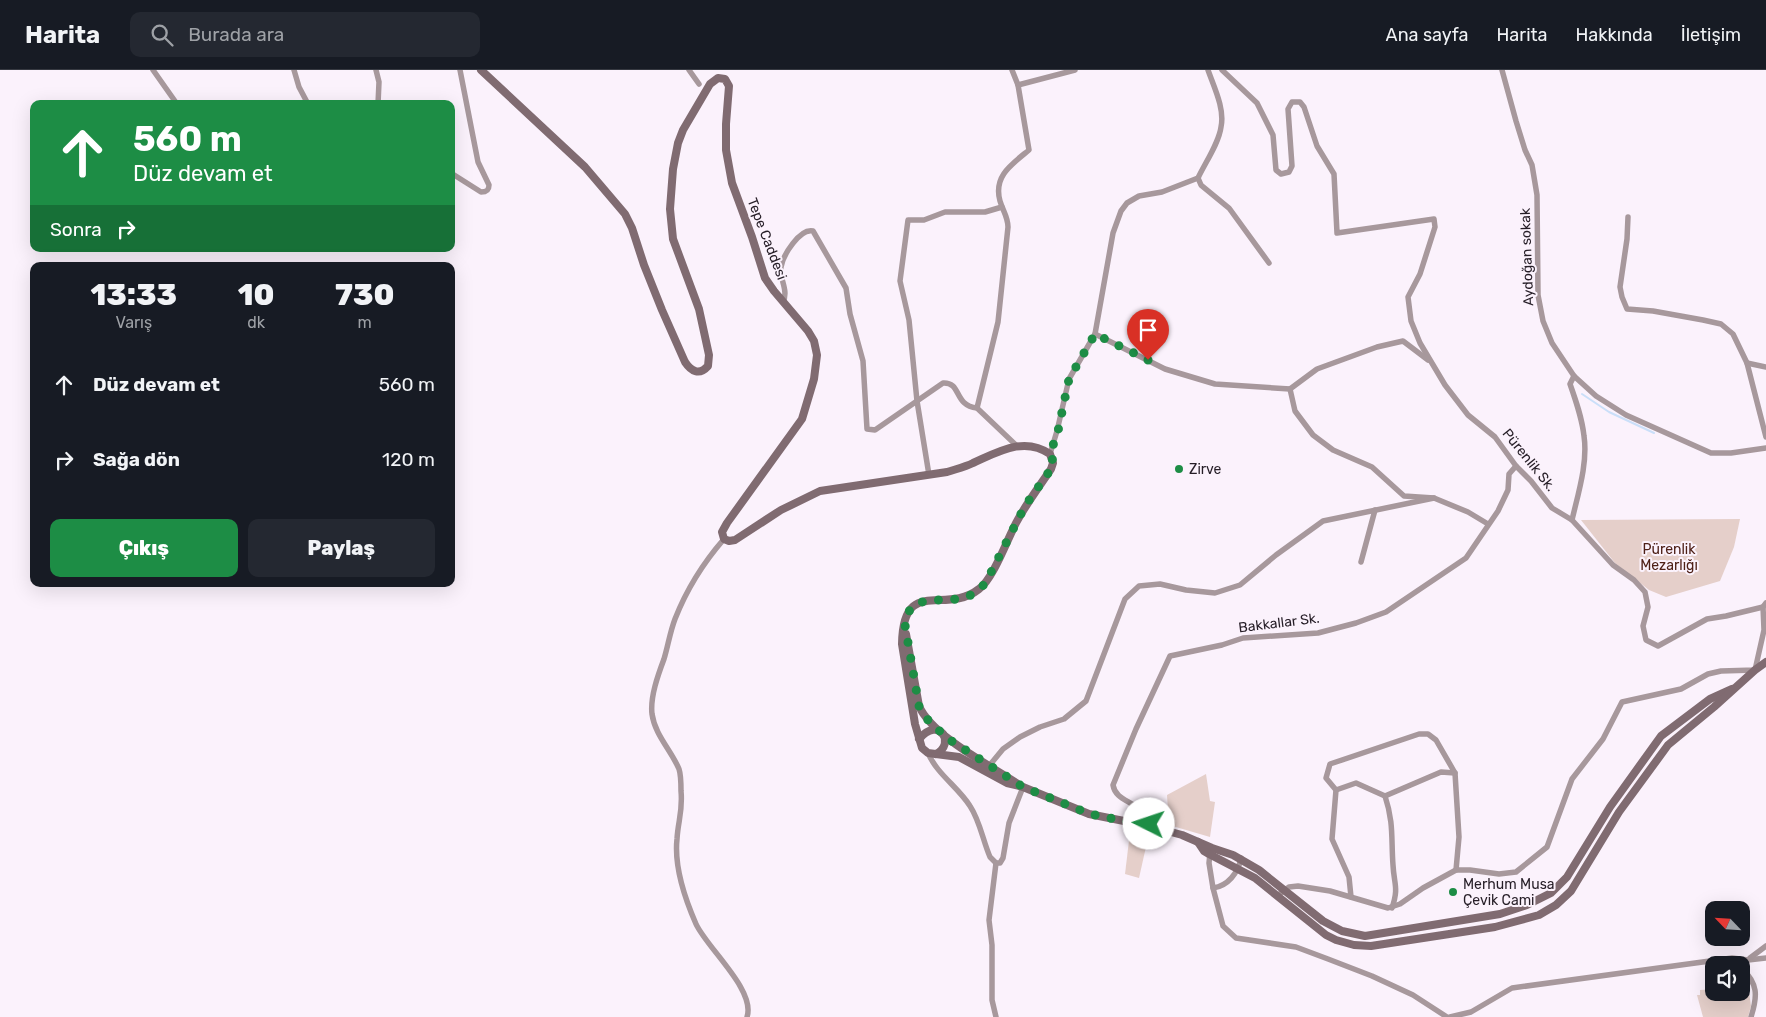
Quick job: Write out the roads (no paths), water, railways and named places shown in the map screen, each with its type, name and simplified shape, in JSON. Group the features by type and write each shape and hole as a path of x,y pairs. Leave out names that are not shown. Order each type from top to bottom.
{"street":[{"path":"153,70 173,100"},
{"path":"294,70 299,87 306,100"},
{"path":"376,70 379,82 378,100"},
{"path":"455,176 481,192 489,189 489,185 478,162 460,70"},
{"name":"Tepe Caddesi","path":"481,70 585,167 624,214 632,228 647,274 685,362 689,368 697,372 701,372 708,366 709,355 694,292 673,239 670,209 673,169 681,136 699,102 714,80 718,78 725,79 729,86 726,150 732,182 765,278 808,331 816,348 816,364 810,394 796,429 727,523 722,532 724,539"},
{"path":"689,70 699,84"},
{"path":"977,408 998,322 1008,228 998,190 1002,174 1029,150 1018,85 1012,70"},
{"path":"1018,85 1075,70"},
{"path":"1050,454 1058,431 1069,379 1095,334 1113,233 1121,211 1127,203 1139,196 1162,192 1198,178 1222,126 1218,99 1208,70"},
{"name":"Pürenlik Sk.","path":"1222,70 1257,103 1273,135 1276,170 1281,174 1289,172 1292,166 1288,109 1292,102 1300,102 1304,107 1317,146 1334,174 1337,233 1434,219 1435,227 1420,274 1408,297 1411,321 1420,343 1445,385 1468,416 1495,437 1516,466 1531,481 1552,508 1572,520 1613,565 1634,580 1645,592 1648,607 1643,626 1646,640 1658,646 1707,619 1726,616 1764,605"},
{"name":"Aydoğan sokak","path":"1502,70 1525,150 1532,165 1538,195 1538,295 1543,321 1552,344 1574,376 1596,396 1626,415 1711,453 1731,453 1766,448"},
{"path":"1198,178 1201,185 1229,208 1269,263"},
{"path":"929,475 917,401 909,320 900,281 908,220 924,220 945,212 985,212 1002,206"},
{"path":"1628,217 1627,239 1620,287 1627,309 1654,310 1721,324 1733,334 1747,363 1766,437"},
{"path":"783,302 786,293 781,273 782,264 800,235 807,230 813,231 846,288 850,314 863,361 867,429 875,430 943,383 948,383 955,387 960,398 968,407 977,408 1017,446"},
{"path":"1095,334 1165,369 1215,384 1290,389 1317,369 1376,347 1403,341 1432,362"},
{"path":"1747,363 1766,367"},
{"path":"1572,520 1584,462 1585,438 1577,402 1570,384 1574,376"},
{"path":"1290,389 1295,411 1314,435 1334,450 1372,468 1404,496 1434,498 1468,512 1488,524"},
{"path":"747,1017 746,998 735,978 712,950 696,924 678,870 676,840 683,807 680,770 661,738 652,714 655,686 675,620 686,596 712,553 724,539 729,541 735,540 781,510 820,491 929,475 964,467 1007,448 1017,446 1036,447 1050,454 1054,463 1051,469 1025,506 981,588 966,597 928,600 919,603 908,612 902,644 922,748 932,753 959,758 1006,783 1023,787 1090,814 1150,826 1182,835 1198,842 1334,928 1349,934 1365,936 1500,914 1551,893 1566,877 1610,808 1661,736 1710,699 1732,689"},
{"name":"Bakkallar Sk.","path":"1150,826 1144,813 1120,797 1113,785 1136,729 1170,656 1222,645 1243,638 1318,633 1356,623 1386,612 1466,558 1498,511 1508,490 1509,474 1516,466"},
{"path":"990,766 1003,749 1020,737 1040,727 1064,720 1086,701 1125,599 1139,586 1160,584 1186,590 1215,593 1240,585 1276,554 1323,521 1434,498"},
{"path":"1361,562 1375,510"},
{"path":"1755,670 1764,630 1764,605"},
{"path":"905,625 919,706 928,720 940,731 1023,787"},
{"path":"1210,851 1241,858 1259,870 1280,893 1326,935 1354,946 1371,946 1485,928 1539,915 1556,905 1571,892 1620,812 1668,746 1732,689 1766,662"},
{"path":"1280,893 1289,887 1298,886 1330,891 1380,907 1392,908 1456,870 1499,874 1516,872 1547,847 1572,779 1603,739 1622,702 1681,689 1708,674 1720,671 1755,670"},
{"path":"919,739 928,730 940,731 945,737 945,745 940,752 932,753"},
{"path":"1351,897 1349,877 1332,839 1336,790 1326,778 1330,764 1419,734 1428,734 1436,740 1456,773 1459,837 1456,870"},
{"path":"932,753 933,763 963,795 971,807 990,858 996,863"},
{"path":"1336,790 1356,784 1385,796 1441,772 1456,773"},
{"path":"996,863 1000,862 1003,858 1009,823 1023,787"},
{"path":"1385,796 1391,814 1393,866 1397,889 1392,908"},
{"path":"1210,851 1213,888 1223,926 1236,938 1296,948 1328,959 1372,976 1413,995 1448,1017 1471,1012 1512,988 1705,962"},
{"path":"1213,888 1220,887 1228,882 1238,869 1241,858"},
{"path":"996,863 989,920 992,953 992,1000 996,1017"},
{"path":"1750,958 1766,946"},
{"path":"1750,960 1766,958"},
{"path":"1750,976 1755,986 1756,996 1751,1017"}],"waterway":[{"path":"1582,394 1609,412 1654,433"}],"place":[{"name":"Zirve","path":"1179,469"},
{"name":"Merhum Musa Çevik Cami","path":"1453,892"}],"park label":[{"name":"Pürenlik Mezarlığı","path":"1669,558"}]}
